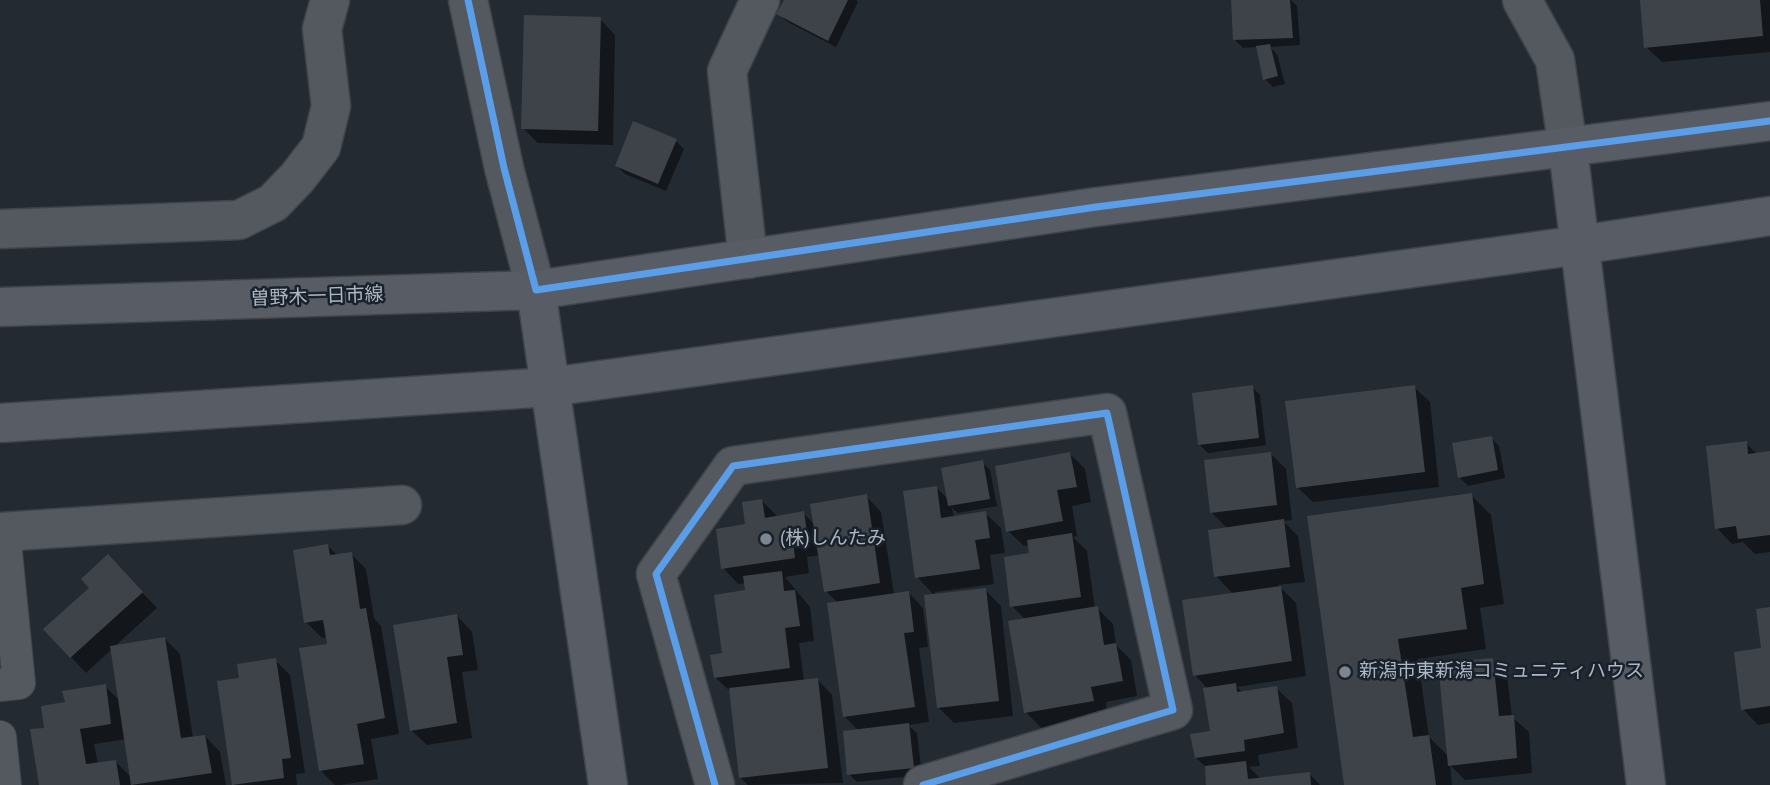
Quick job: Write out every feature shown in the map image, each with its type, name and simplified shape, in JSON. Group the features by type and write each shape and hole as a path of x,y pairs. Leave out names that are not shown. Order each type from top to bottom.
{"street":[{"path":"0,229 239,220 273,203 321,148 331,106 322,29 330,0"},
{"path":"468,0 504,168 536,290 608,785"},
{"path":"748,258 727,71 761,0"},
{"path":"1522,0 1555,60 1646,785"},
{"name":"曽野木一日市線","path":"0,307 536,290 1096,207 1568,149 1770,121"},
{"path":"0,423 550,387 1580,245 1770,216"},
{"path":"715,785 656,575 733,466 1107,413 1172,710 923,785"},
{"path":"2,532 402,505"}],"lane":[{"path":"0,684 19,683 2,532"},
{"path":"0,737 5,785"}],"building":[{"path":"784,0 848,0 828,41 776,14"},
{"path":"1231,0 1290,0 1293,38 1233,40"},
{"path":"1640,0 1760,0 1763,36 1644,48"},
{"path":"524,15 601,17 598,131 521,129"},
{"path":"1270,44 1278,76 1263,80 1256,46"},
{"path":"633,121 677,139 658,184 615,166"},
{"path":"1253,385 1259,438 1198,445 1192,393"},
{"path":"1415,385 1425,472 1296,488 1285,401"},
{"path":"1492,436 1498,470 1458,478 1452,443"},
{"path":"1747,441 1748,454 1770,451 1770,535 1738,539 1736,526 1715,529 1706,446"},
{"path":"1070,452 1077,487 1057,490 1063,521 1006,532 995,466"},
{"path":"1271,452 1277,505 1210,513 1204,460"},
{"path":"983,460 990,499 948,506 941,468"},
{"path":"937,486 941,518 986,511 990,538 975,540 980,569 915,578 903,491"},
{"path":"1472,493 1484,584 1461,588 1467,629 1398,639 1413,737 1429,735 1436,785 1344,785 1307,516"},
{"path":"867,494 880,583 824,592 810,504"},
{"path":"762,499 765,518 804,511 808,540 793,542 795,558 721,569 716,529 745,524 742,502"},
{"path":"1284,519 1290,567 1214,577 1208,530"},
{"path":"1072,533 1081,597 1010,607 1004,557 1029,553 1027,540"},
{"path":"328,544 330,555 352,552 360,609 366,608 385,718 357,724 364,764 319,771 299,648 327,644 323,620 304,623 293,550"},
{"path":"108,554 143,592 70,658 43,629 89,588 81,579"},
{"path":"782,571 784,591 795,590 800,626 785,628 790,668 714,678 710,655 722,653 714,595 745,590 743,576"},
{"path":"1281,586 1292,661 1193,676 1182,600"},
{"path":"986,588 999,701 937,708 924,595"},
{"path":"909,591 914,632 904,633 915,707 843,717 827,603"},
{"path":"1098,606 1104,645 1116,643 1123,681 1091,687 1094,701 1024,713 1008,621"},
{"path":"1770,607 1770,706 1741,710 1734,652 1761,648 1756,609"},
{"path":"457,614 463,655 447,657 457,723 410,731 393,625"},
{"path":"165,637 181,738 205,735 212,773 131,785 110,646"},
{"path":"276,658 291,758 282,759 284,778 232,785 217,681 239,678 237,664"},
{"path":"1493,658 1499,716 1514,715 1517,758 1448,766 1438,663"},
{"path":"818,678 828,768 739,778 729,688"},
{"path":"1236,683 1237,692 1277,686 1284,733 1244,740 1245,751 1195,758 1190,734 1210,731 1203,688"},
{"path":"106,684 111,724 80,729 86,764 116,760 120,785 39,785 30,729 44,728 41,706 65,702 62,691"},
{"path":"909,723 914,768 847,775 843,731"},
{"path":"1246,761 1248,779 1310,772 1311,785 1206,785 1205,766"}],"cycle path":[{"path":"468,0 504,168 536,290 1096,207 1770,121"},
{"path":"715,785 656,574 733,466 1107,413 1173,710 923,785"}],"place":[{"name":"(株)しんたみ","path":"766,539"},
{"name":"新潟市東新潟コミュニティハウス","path":"1345,672"}]}
